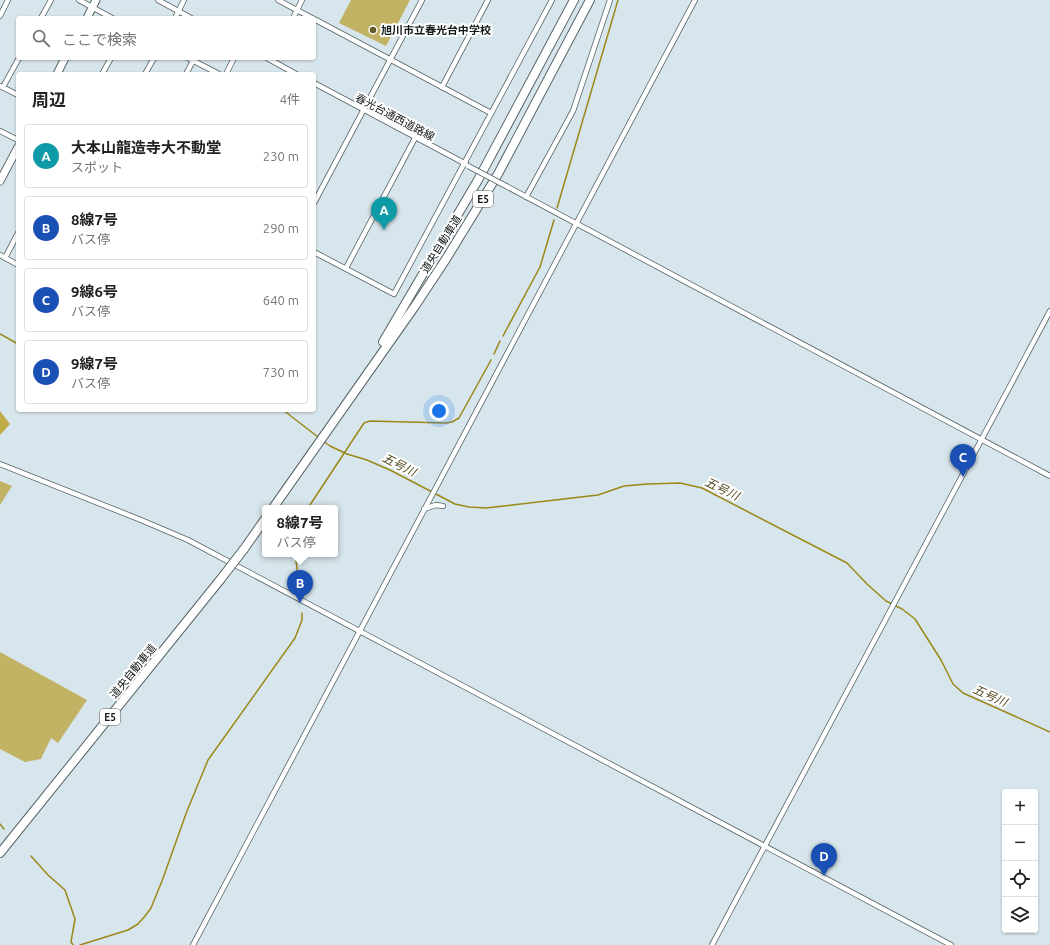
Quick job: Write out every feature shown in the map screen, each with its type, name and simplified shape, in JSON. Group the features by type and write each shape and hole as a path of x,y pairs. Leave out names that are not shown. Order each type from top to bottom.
{"highway":[{"name":"道央自動車道","path":"357,388 478,180 574,0"},
{"name":"道央自動車道","path":"275,505 426,289 490,187 590,0"},
{"name":"道央自動車道","path":"0,853 220,580 262,523"}],"street":[{"path":"0,16 8,0"},
{"path":"42,16 51,0"},
{"path":"79,0 108,16"},
{"path":"88,16 96,0"},
{"path":"158,0 187,16"},
{"path":"176,16 184,0"},
{"path":"278,0 308,16"},
{"path":"294,16 302,0"},
{"path":"316,199 422,0"},
{"path":"442,87 488,0"},
{"path":"316,253 394,294 467,165 492,113 552,0"},
{"path":"526,197 573,111 610,0"},
{"path":"193,945 695,0"},
{"path":"316,21 492,113"},
{"path":"16,94 2,87 18,60"},
{"path":"59,72 65,60"},
{"path":"103,72 110,60"},
{"path":"146,72 153,60"},
{"path":"227,72 233,60"},
{"path":"275,60 293,72"},
{"path":"187,72 193,61 215,72"},
{"name":"春光台通西道路線","path":"316,84 1050,476"},
{"path":"0,131 16,139"},
{"path":"346,268 415,138"},
{"path":"0,181 16,151"},
{"path":"16,236 2,257 16,263"},
{"path":"712,945 1050,311"},
{"path":"0,464 188,540 951,945"},
{"path":"424,509 436,505 443,506"}],"shaded area":[{"name":"旭川市立春光台中学校","path":"351,0 410,0 386,46 339,23"},
{"path":"0,411 10,424 0,435"},
{"path":"0,481 12,486 0,505"},
{"path":"0,652 87,700 58,743 51,738 41,759 25,762 0,749"}],"waterway":[{"path":"557,208 618,0"},
{"path":"503,336 540,267 554,220"},
{"name":"五号川","path":"0,334 16,343"},
{"path":"494,354 500,341"},
{"path":"310,505 364,423 370,421 452,422 459,418 491,360"},
{"name":"五号川","path":"286,412 318,437"},
{"name":"五号川","path":"323,441 347,454 367,460 392,471 455,504 469,507 486,508 598,495 624,486 647,484 680,483 702,488 847,563 886,601 902,609 915,619 941,660 953,684 963,693 1050,732"},
{"path":"295,557 300,589"},
{"path":"80,945 128,930 138,924 151,908 187,811 208,760 295,638 302,620 302,613"},
{"path":"0,824 4,829"},
{"path":"31,856 48,875 65,890 75,919 71,942 73,945"}],"place":[{"name":"旭川市立春光台中学校","path":"373,30"},
{"name":"大本山龍造寺大不動堂","path":"384,230"},
{"name":"9線6号","path":"963,477"},
{"name":"8線7号","path":"300,603"},
{"name":"9線7号","path":"824,876"}]}
